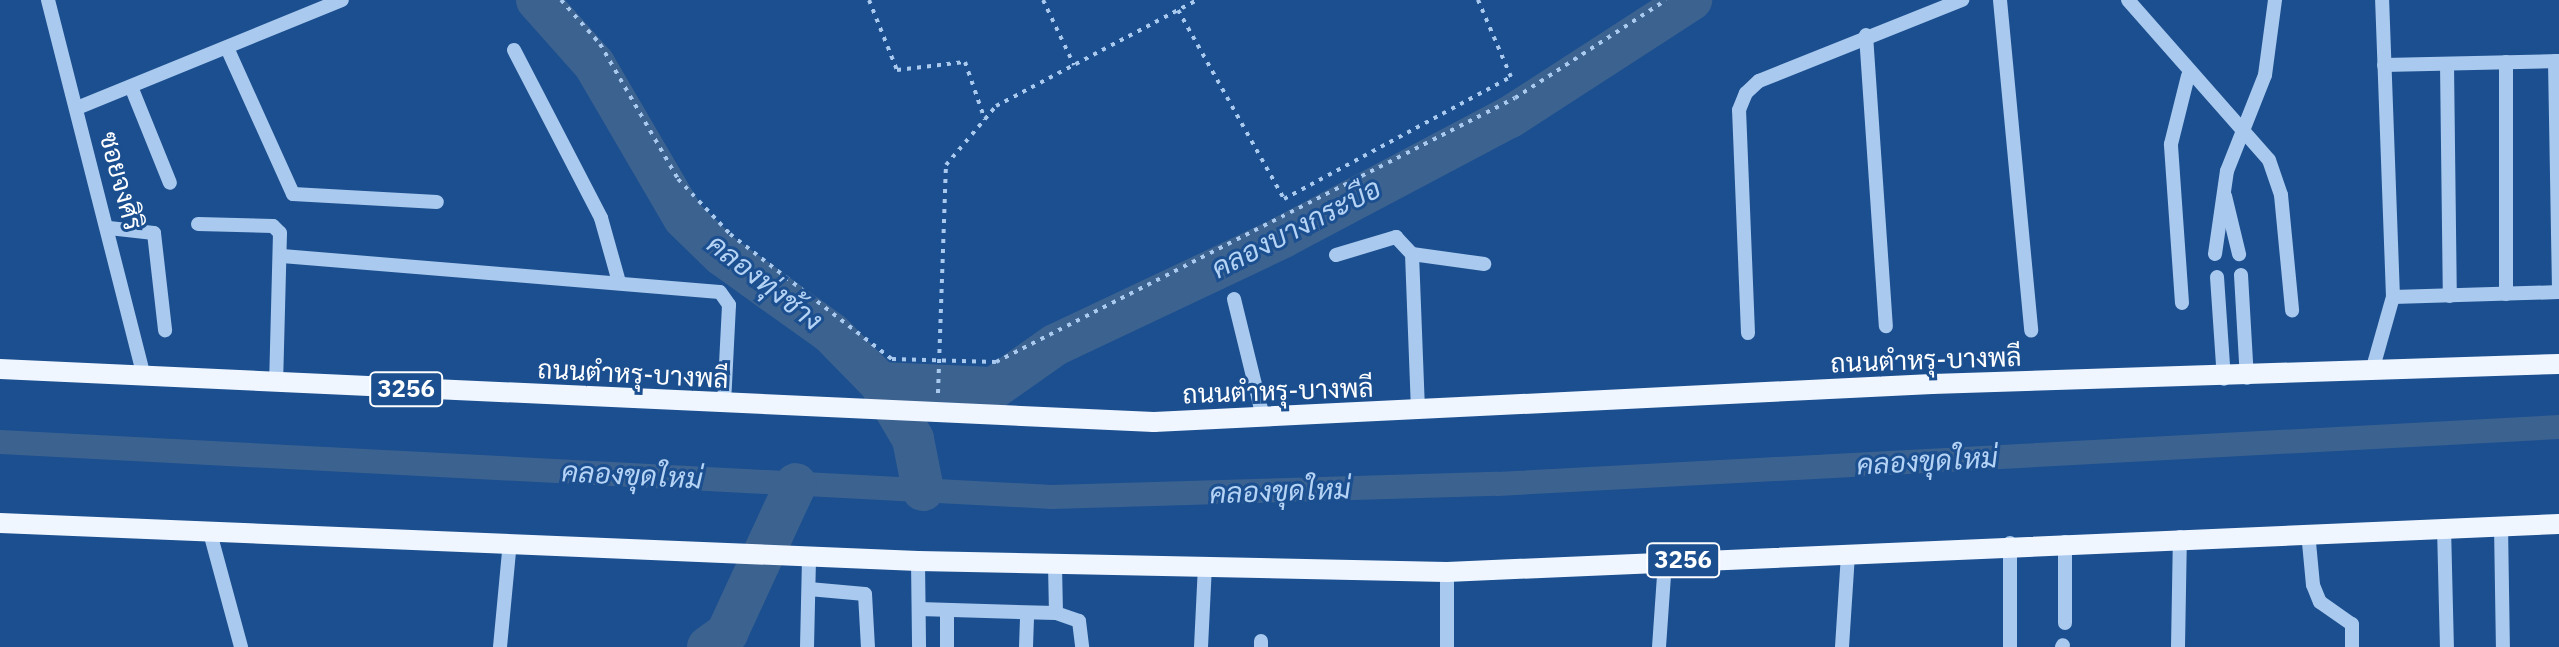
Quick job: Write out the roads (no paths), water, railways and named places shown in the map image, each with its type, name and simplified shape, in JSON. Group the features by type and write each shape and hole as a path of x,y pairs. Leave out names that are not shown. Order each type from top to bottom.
{"main road":[{"name":"ถนนตำหรุ-บางพลี","path":"0,369 984,418 1263,417 1932,384 2224,379 2559,364"},
{"name":"3256","path":"0,523 209,529 918,561 1447,572 2010,543 2559,524"}],"street":[{"name":"ซอยจงศิริ","path":"48,0 109,228 144,376"},
{"path":"77,108 228,50 342,0"},
{"path":"1748,333 1739,110 1759,81 1866,35 1962,0"},
{"path":"2000,0 2031,331"},
{"path":"2128,0 2188,76 2243,125 2269,160 2281,195 2292,310"},
{"path":"2215,254 2225,196 2243,125 2265,75 2275,0"},
{"path":"2372,371 2393,297 2382,0"},
{"path":"1866,35 1886,326"},
{"path":"228,50 293,194 315,201 437,202"},
{"path":"514,50 601,218 619,282"},
{"path":"2384,65 2557,61 2559,292 2393,297"},
{"path":"2506,62 2506,294"},
{"path":"2447,64 2450,296"},
{"path":"2182,303 2171,144 2188,76"},
{"path":"132,89 170,183"},
{"path":"2225,196 2239,254"},
{"path":"198,224 273,226 282,256 276,382"},
{"path":"109,228 154,233 165,330"},
{"path":"1336,255 1396,237 1412,254 1484,264"},
{"path":"1412,254 1418,411"},
{"path":"282,256 707,288 726,299 724,405"},
{"path":"2241,275 2247,378"},
{"path":"2217,277 2224,379"},
{"path":"1234,299 1263,417"},
{"path":"2501,525 2503,647"},
{"path":"2444,527 2447,647"},
{"path":"209,529 241,646 252,647"},
{"path":"2308,532 2313,585 2320,602 2352,624 2352,647"},
{"path":"2178,647 2180,537"},
{"path":"500,647 510,542"},
{"path":"2065,542 2065,623"},
{"path":"2010,543 2010,647"},
{"path":"1842,647 1848,553"},
{"path":"807,647 808,556"},
{"path":"918,561 919,647"},
{"path":"1659,647 1665,561"},
{"path":"1055,564 1056,613"},
{"path":"1201,647 1205,566"},
{"path":"1447,572 1447,647"},
{"path":"809,589 865,594 868,647"},
{"path":"919,609 1056,613 1079,621 1082,647"},
{"path":"947,611 947,647"},
{"path":"1026,647 1027,613"}],"waterway":[{"name":"คลองทุ่งช้าง","path":"537,0 594,64 684,218 722,255 831,333 880,383 913,439 923,490"},
{"name":"คลองบางกระบือ","path":"880,383 994,388 1055,345 1283,237 1510,117 1691,0"},
{"name":"คลองขุดใหม่","path":"0,442 1052,497 1497,484 2559,427"},
{"name":"คลองบางกระบือ","path":"708,647 727,633 796,484"}]}
